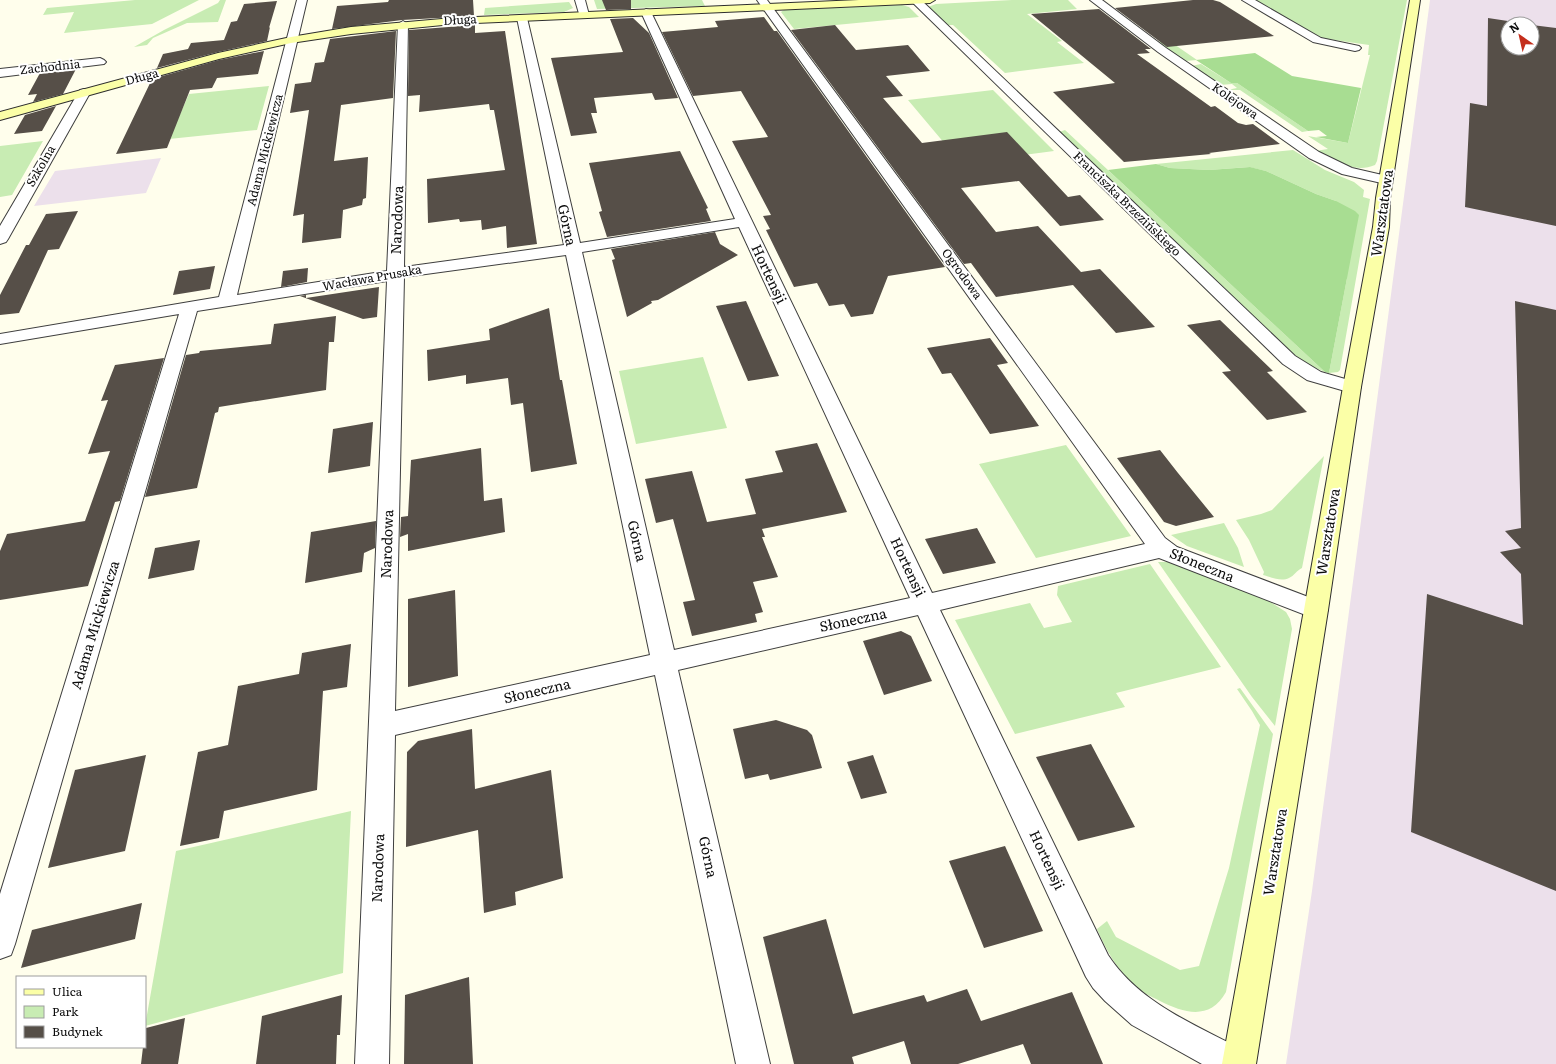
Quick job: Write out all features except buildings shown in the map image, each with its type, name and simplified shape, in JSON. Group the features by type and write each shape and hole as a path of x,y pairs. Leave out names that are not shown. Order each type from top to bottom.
{"street":[{"name":"Adama Mickiewicza","path":"228,301 302,0"},
{"path":"580,0 584,15"},
{"name":"Długa","path":"0,116 218,57 291,40 403,24 646,12 765,4 920,0"},
{"name":"Franciszka Brzezińskiego","path":"920,0 1289,360 1314,376 1352,387"},
{"name":"Kolejowa","path":"1094,0 1168,54 1314,155 1347,171 1386,180"},
{"path":"1247,0 1318,40 1355,48"},
{"name":"Warsztatowa","path":"1239,1064 1316,610 1352,387 1381,227 1386,180 1415,0"},
{"name":"Ogrodowa","path":"765,4 1161,549"},
{"name":"Hortensji","path":"646,12 1097,966 1104,977 1116,990 1143,1014 1235,1064"},
{"name":"Górna","path":"522,18 753,1064"},
{"name":"Narodowa","path":"372,1064 403,24"},
{"name":"Zachodnia","path":"0,73 100,62"},
{"name":"Szkolna","path":"0,239 84,93"},
{"name":"Wacława Prusaka","path":"0,339 419,269 572,249 744,222"},
{"name":"Adama Mickiewicza","path":"0,944 190,307"},
{"name":"Słoneczna","path":"382,726 926,604 1161,549 1316,610"}],"shaded area":[{"path":"1430,0 1556,0 1556,1064 1286,1064 1312,891"},
{"path":"161,158 146,193 34,206 55,171"}],"green space":[{"path":"135,0 199,0 152,24 64,33 74,12 43,15 47,8"},
{"path":"220,0 226,0 218,22 187,23 153,38 147,45 134,47 218,3"},
{"path":"594,0 702,0 705,6 597,9"},
{"path":"1012,0 1068,0 1077,9 1027,14 1062,41 1057,42 1084,63 1005,73 953,25 947,25 928,7 936,4"},
{"path":"1253,0 1407,0 1377,161 1375,165 1359,168 1337,162 1315,151 1328,149 1308,136 1348,143 1370,55 1368,55 1369,45 1321,38"},
{"path":"569,2 573,8 564,12 484,15 485,8"},
{"path":"902,5 909,7 919,17 794,29 781,12 784,10"},
{"path":"1168,40 1197,60 1185,61 1157,42"},
{"path":"1255,53 1292,76 1361,88 1348,143 1316,137 1327,136 1319,130 1308,131 1237,83 1231,83 1196,60"},
{"path":"1201,64 1231,83 1237,83 1308,131 1302,132 1240,90 1227,90 1237,88 1232,84 1220,85 1191,66"},
{"path":"269,86 257,130 169,139 189,94"},
{"path":"993,90 1054,151 961,163 908,100"},
{"path":"1065,130 1325,372 1302,362 1059,132"},
{"path":"43,141 12,195 0,197 0,146"},
{"path":"1293,150 1325,170 1354,182 1364,190 1363,197 1370,199 1340,370 1338,372 1329,373 1347,278 1336,201 1316,194 1266,171 1249,167 1209,170 1170,168 1156,164"},
{"path":"1156,164 1170,168 1209,170 1250,167 1266,171 1316,194 1336,201 1355,211 1359,215 1329,373 1325,372 1108,170"},
{"path":"703,357 727,428 636,444 619,371"},
{"path":"1066,445 1131,536 1036,558 979,464"},
{"path":"1324,456 1302,568 1291,577 1283,580 1263,575 1264,572 1249,540 1236,520 1272,510"},
{"path":"1224,523 1238,548 1244,567 1187,546 1171,535"},
{"path":"1158,562 1168,562 1178,565 1269,601 1286,612 1290,619 1292,629 1275,726 1252,697"},
{"path":"1150,564 1221,667 1116,693 1125,707 1015,734 955,620 1030,603 1044,628 1072,622 1057,595 1058,586"},
{"path":"1240,688 1273,734 1226,992 1220,1001 1204,1011 1187,1011 1178,1009 1160,1001 1134,986 1116,964 1097,929 1107,921 1116,937 1180,970 1199,966 1229,868 1260,725 1237,689"},
{"path":"351,811 343,973 146,1026 176,851"}]}
